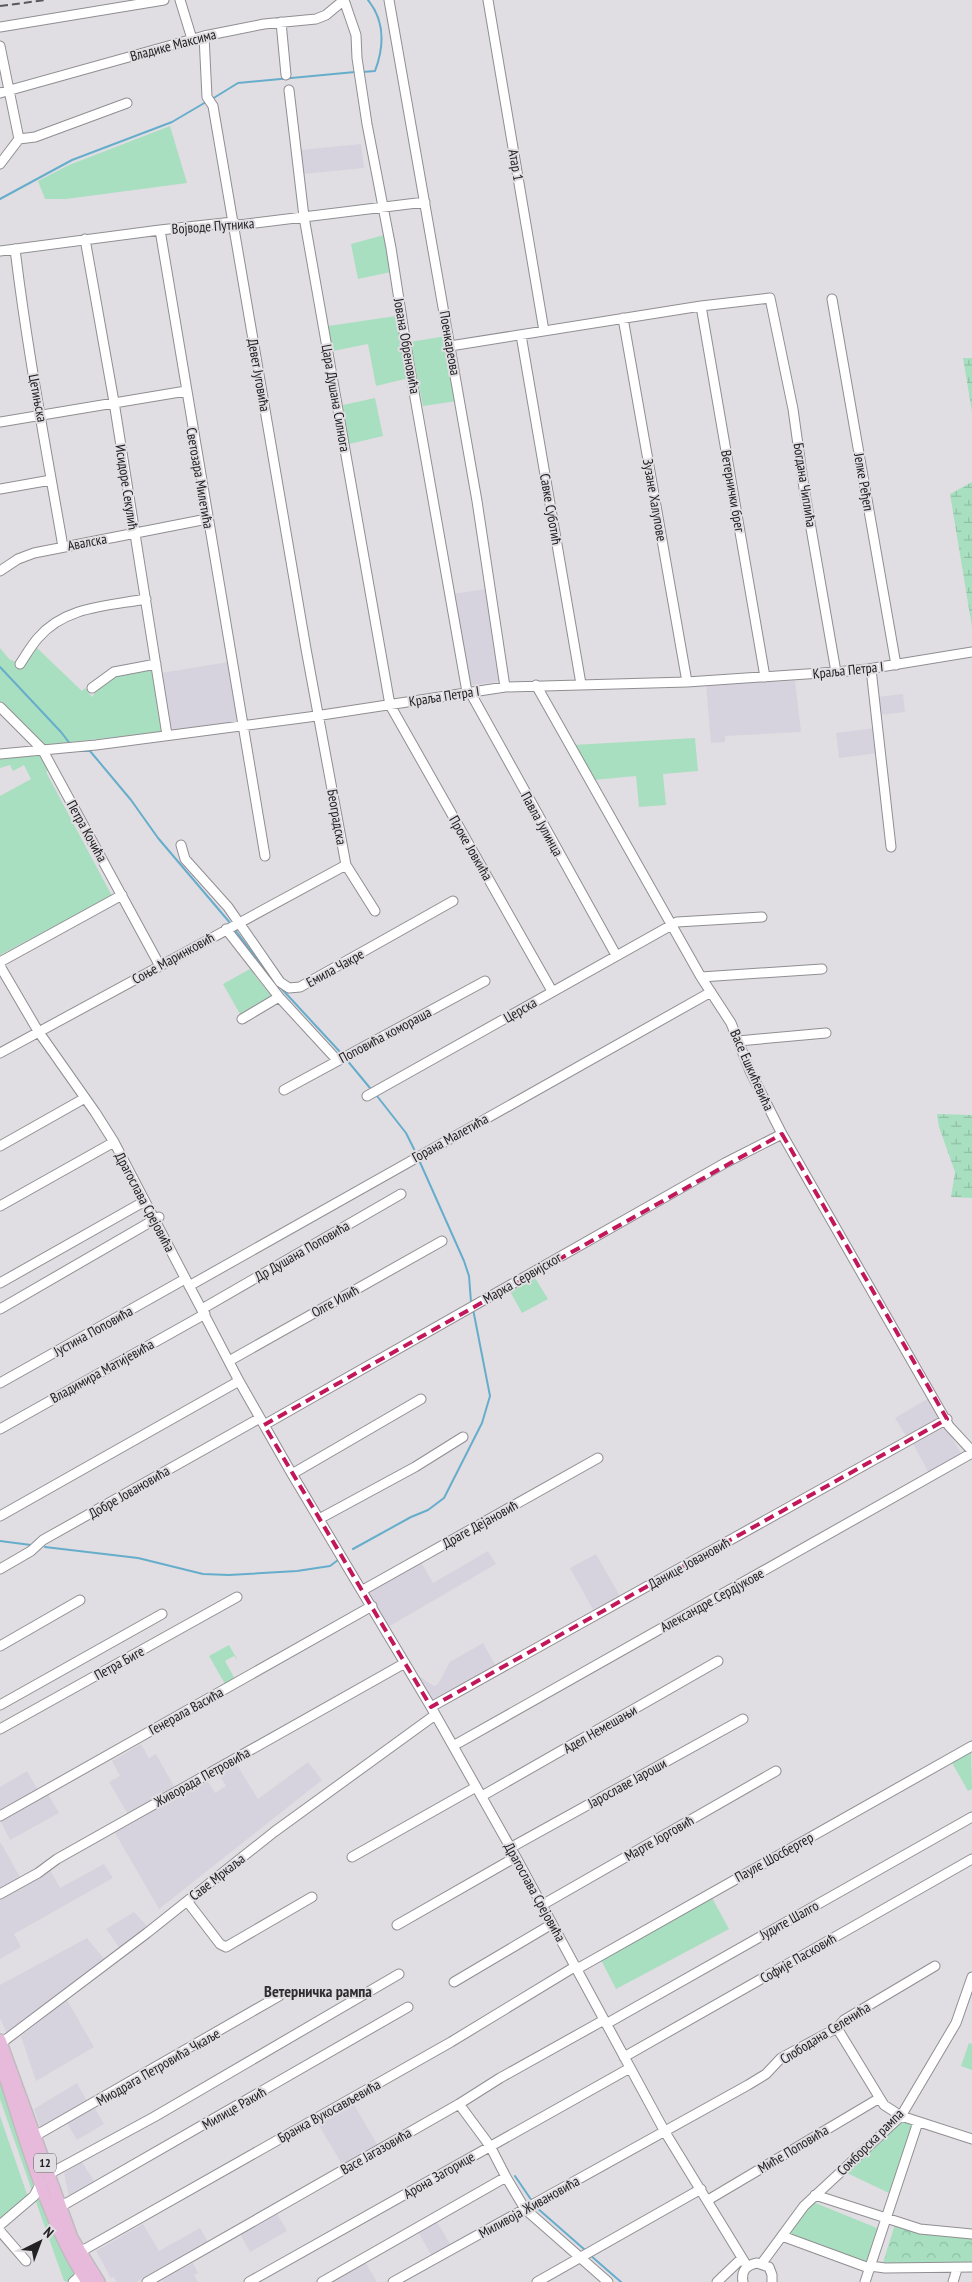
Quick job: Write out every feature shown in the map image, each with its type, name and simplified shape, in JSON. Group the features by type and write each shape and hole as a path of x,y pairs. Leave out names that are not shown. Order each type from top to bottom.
{"main road":[{"name":"12","path":"0,2043 36,2136 47,2197 69,2252 84,2278"},
{"name":"12","path":"0,2062 45,2179 80,2252 99,2282"}],"street":[{"path":"0,27 164,0"},
{"path":"180,0 192,39"},
{"name":"Владике Максима","path":"5,92 204,36 281,22 316,19 326,15 344,0"},
{"name":"Јована Обреновића","path":"344,0 356,36 359,72 382,207 391,248 408,358 469,692"},
{"name":"Поенкареова","path":"389,0 477,501 505,687"},
{"name":"Атар 1","path":"488,0 544,331"},
{"path":"281,22 286,75"},
{"name":"Девет Југовића","path":"204,36 207,96 213,106 318,716"},
{"path":"0,46 5,92 19,139"},
{"name":"Цара Душана Силнога","path":"289,90 304,217 390,705"},
{"path":"0,164 19,139 35,137 127,103"},
{"name":"Војводе Путника","path":"0,251 160,230 233,222 239,225 425,202"},
{"name":"Светозара Милетића","path":"160,230 265,856"},
{"name":"Исидоре Секулић","path":"85,239 114,402 167,735"},
{"name":"Цетињска","path":"15,249 25,332 63,547"},
{"name":"Богдана Чиплића","path":"701,306 770,298 793,409 804,488 836,672"},
{"name":"Јелке Ређеп","path":"832,299 893,665"},
{"path":"450,346 701,306"},
{"name":"Ветернички брег","path":"701,306 765,677"},
{"name":"Зузане Халупове","path":"623,318 687,682"},
{"name":"Савке Суботић","path":"521,335 581,684"},
{"path":"0,422 186,391"},
{"path":"0,489 51,480"},
{"name":"Авалска","path":"0,571 24,556 208,519"},
{"path":"20,664 37,639 62,618 74,612 146,599"},
{"name":"Краља Петра I","path":"0,754 72,747 318,716 505,687 687,682 836,672 871,669 972,652"},
{"path":"92,688 114,672 156,664"},
{"path":"871,669 891,847"},
{"name":"Васе Ешкићевића","path":"536,685 701,977 731,1023 750,1071 782,1134 955,1434 972,1452"},
{"name":"Павла Јулинца","path":"469,692 616,955"},
{"name":"Проке Јовкића","path":"390,705 552,991"},
{"name":"Петра Кочића","path":"0,707 42,749 160,966"},
{"name":"Београдска","path":"318,716 346,865 374,912"},
{"path":"181,845 186,859 239,922"},
{"name":"Соње Маринковић","path":"0,1053 346,865"},
{"path":"0,962 122,896"},
{"name":"Емила Чакре","path":"239,922 280,982 289,988 296,989 453,901"},
{"path":"672,924 677,922 762,917"},
{"name":"Церска","path":"367,1096 672,924"},
{"path":"226,929 279,997 338,1060"},
{"name":"Драгослава Срејовића","path":"0,966 38,1031 114,1142 145,1201 158,1219 239,1381 482,1796 665,2132 747,2266"},
{"path":"701,977 822,969"},
{"name":"Поповића комораша","path":"284,1090 485,981"},
{"name":"Горана Малетића","path":"188,1282 711,992"},
{"path":"242,1019 279,997"},
{"path":"738,1041 826,1032"},
{"path":"0,1146 85,1098"},
{"name":"Марка Сервијског","path":"262,1421 725,1163 782,1134"},
{"path":"0,1206 114,1142"},
{"name":"Др Душана Поповића","path":"204,1311 401,1194"},
{"path":"0,1283 145,1201"},
{"path":"0,1309 158,1219"},
{"name":"Олге Илић","path":"229,1361 442,1241"},
{"name":"Јустина Поповића","path":"0,1383 188,1282"},
{"name":"Владимира Матијевића","path":"0,1429 204,1311"},
{"path":"0,1516 239,1381"},
{"path":"292,1474 421,1399"},
{"name":"Данице Јовановић","path":"433,1711 947,1419"},
{"name":"Добре Јовановића","path":"0,1569 31,1551 43,1540 262,1421"},
{"path":"319,1519 415,1468 463,1437"},
{"name":"Александре Сердјукове","path":"453,1746 972,1452"},
{"name":"Драге Дејановић","path":"363,1590 598,1458"},
{"name":"Петра Биге","path":"0,1730 237,1597"},
{"path":"0,1646 80,1600"},
{"name":"Генерала Васића","path":"0,1816 372,1606"},
{"path":"0,1705 162,1614"},
{"name":"Адел Немешањи","path":"482,1796 718,1661"},
{"name":"Живорада Петровића","path":"0,1894 38,1874 57,1859 405,1662"},
{"name":"Саве Мркаља","path":"0,2043 433,1711"},
{"name":"Јарославе Јароши","path":"510,1848 743,1719"},
{"name":"Пауле Шосбергер","path":"576,1968 972,1746"},
{"name":"Марте Јорговић","path":"542,1905 776,1771"},
{"path":"352,1857 476,1787"},
{"name":"Јудите Шалго","path":"605,2022 972,1817"},
{"path":"397,1926 516,1857"},
{"name":"Софије Пасковић","path":"624,2057 972,1859"},
{"path":"187,1900 220,1944 226,1947 312,1898"},
{"path":"454,1982 552,1924"},
{"name":"Слободана Селенића","path":"665,2132 766,2074 781,2058 837,2028 844,2020 935,1966"},
{"name":"Бранка Вукосављевића","path":"80,2252 452,2042 576,1968"},
{"path":"0,2225 34,2196 45,2179 400,1974"},
{"name":"Сомборска рампа","path":"762,2263 797,2214 901,2116 956,2023 972,1977"},
{"name":"Миодрага Петровића Чкаље","path":"36,2136 279,1996"},
{"name":"Милице Ракић","path":"60,2207 408,2006"},
{"name":"Васе Јагазовића","path":"146,2282 459,2104 500,2078 605,2022"},
{"path":"837,2028 878,2099 890,2110 901,2116 972,2139"},
{"name":"Арона Загорице","path":"249,2282 630,2068"},
{"name":"Миће Поповића","path":"708,2200 878,2099"},
{"path":"459,2104 490,2146 506,2177 531,2205 586,2255 608,2282"},
{"path":"865,2282 918,2122"},
{"name":"Миливоја Живановића","path":"393,2282 665,2132"},
{"path":"322,2282 506,2177"},
{"path":"537,2282 701,2189"},
{"path":"815,2195 886,2219 937,2232 972,2234"},
{"path":"34,2196 47,2197"},
{"path":"0,2231 26,2260"},
{"path":"780,2239 870,2267 972,2267"},
{"name":"Сомборска рампа","path":"772,2282 771,2271 780,2239"},
{"path":"717,2282 742,2258"},
{"path":"742,2281 747,2266 762,2263 771,2271"},
{"path":"953,2282 958,2268"},
{"path":"73,2282 84,2278"}],"highlighted area":[{"path":"782,1134 947,1419 431,1707 264,1425"}],"shaded area":[{"path":"361,144 364,168 303,174 300,150"},
{"path":"485,589 500,681 468,686 453,594"},
{"path":"228,662 238,722 171,731 161,673"},
{"path":"795,681 801,732 725,736 725,742 711,743 706,683"},
{"path":"903,694 905,712 879,715 877,697"},
{"path":"875,728 878,753 839,758 836,733"},
{"path":"929,1398 942,1420 908,1439 895,1418"},
{"path":"944,1424 962,1455 929,1473 912,1442"},
{"path":"488,1551 496,1564 388,1627 368,1593 421,1562 433,1583"},
{"path":"596,1554 621,1598 595,1613 570,1568"},
{"path":"483,1643 498,1670 434,1705 416,1674 434,1686 438,1684 450,1662"},
{"path":"141,1744 149,1758 156,1754 176,1790 129,1816 109,1782 120,1776 112,1761"},
{"path":"308,1762 322,1780 159,1909 115,1833 174,1799 174,1797 207,1780 215,1793 226,1786 219,1775 237,1765 258,1799"},
{"path":"27,1771 38,1790 0,1811 0,1787"},
{"path":"48,1794 59,1813 10,1840 0,1820"},
{"path":"0,1844 21,1879 0,1891"},
{"path":"104,1864 113,1878 14,1934 21,1947 0,1959 0,1898 50,1870 60,1888"},
{"path":"134,1912 148,1927 121,1950 106,1929"},
{"path":"87,1938 105,1960 8,2036 0,2018 0,1985"},
{"path":"67,2000 94,2047 36,2081 21,2036"},
{"path":"77,2083 88,2103 41,2130 34,2109"},
{"path":"353,2103 378,2146 343,2166 318,2124"},
{"path":"94,2107 104,2124 77,2140 67,2123"},
{"path":"82,2162 94,2181 69,2196 64,2173"},
{"path":"277,2214 287,2231 250,2252 240,2234"},
{"path":"435,2219 452,2247 433,2258 417,2230"},
{"path":"143,2224 159,2251 200,2228 208,2242 136,2282 116,2282 114,2277 111,2278 96,2251"},
{"path":"364,2260 377,2282 327,2282"},
{"path":"193,2263 198,2273 194,2275 198,2282 163,2282 162,2280"}],"green space":[{"path":"170,126 187,183 66,199 45,199 38,181 69,165"},
{"path":"384,235 391,272 358,279 351,244"},
{"path":"396,316 409,378 376,386 368,344 333,351 328,326"},
{"path":"446,336 457,401 423,406 410,342"},
{"path":"963,358 972,358 972,412"},
{"path":"375,398 383,436 349,444 343,405"},
{"path":"972,482 972,627 950,494"},
{"path":"0,648 9,659 24,666 37,648 82,691 85,688 92,697 105,683 119,675 152,668 163,732 42,745 0,702"},
{"path":"695,738 698,771 663,774 666,805 639,807 636,776 594,780 573,745"},
{"path":"39,754 48,771 46,772 112,896 0,955 0,796 31,779 24,765 13,771 10,765 0,768 0,759"},
{"path":"250,969 271,996 240,1014 223,984"},
{"path":"937,1114 972,1115 972,1198 951,1197 955,1172 939,1127"},
{"path":"532,1273 548,1299 522,1313 507,1286"},
{"path":"229,1645 238,1661 234,1656 225,1661 235,1679 225,1684 209,1656"},
{"path":"971,1750 972,1789 968,1791 951,1761"},
{"path":"711,1896 729,1929 616,1989 601,1960"},
{"path":"969,2043 972,2044 972,2070 961,2066"},
{"path":"0,2078 38,2183 32,2191 0,2099"},
{"path":"0,2116 29,2200 0,2225"},
{"path":"902,2121 910,2122 912,2125 889,2193 847,2173"},
{"path":"35,2199 43,2200 75,2269 76,2276 69,2282 64,2281"},
{"path":"813,2202 877,2228 866,2264 786,2235"},
{"path":"895,2224 972,2236 972,2264 882,2266"}],"waterway":[{"path":"362,72 375,71 381,44 378,17 368,0"},
{"path":"212,99 238,83 355,72"},
{"path":"0,199 72,160 172,122 206,102"},
{"path":"0,667 71,745"},
{"path":"74,751 90,751 131,800 158,838 231,924"},
{"path":"235,930 270,976"},
{"path":"280,987 341,1053"},
{"path":"346,1059 370,1088"},
{"path":"377,1096 406,1133 416,1153"},
{"path":"419,1160 464,1261 469,1276 471,1302"},
{"path":"353,1549 411,1517 428,1510 444,1498 482,1423 490,1396 473,1309"},
{"path":"0,1541 31,1545"},
{"path":"45,1547 138,1558 203,1574 229,1575 297,1571 330,1566 338,1560"},
{"path":"515,2176 532,2201"},
{"path":"536,2207 585,2250"},
{"path":"590,2255 621,2282"}],"railway":[{"path":"0,6 46,0"}],"district":[{"name":"Ветерничка рампа","path":"318,1991"}]}
